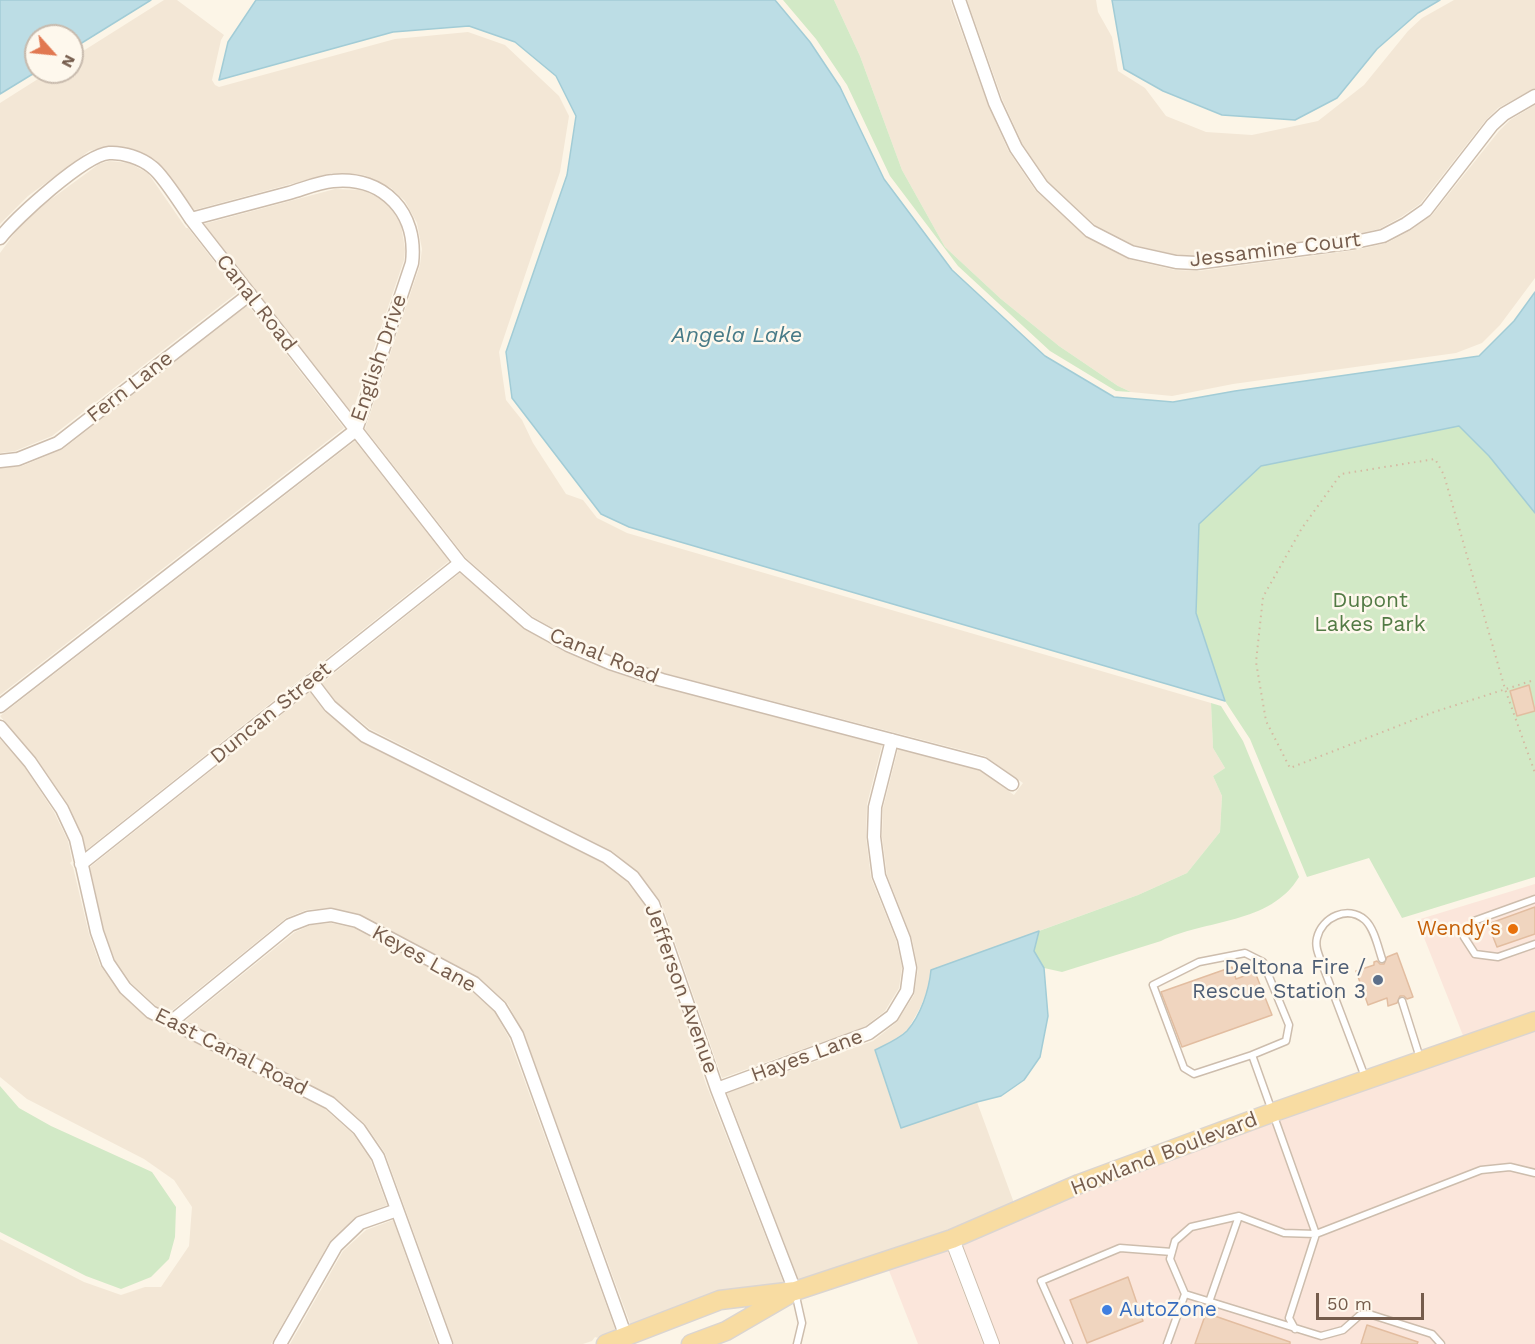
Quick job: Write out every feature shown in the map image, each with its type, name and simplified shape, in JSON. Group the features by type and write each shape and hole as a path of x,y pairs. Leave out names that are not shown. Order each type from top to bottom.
{"main road":[{"name":"Howland Boulevard","path":"606,1344 720,1300 795,1291 952,1239 1079,1184 1274,1112 1535,1021"},
{"name":"Howland Boulevard","path":"691,1344 726,1331 795,1291"}],"street":[{"name":"Jessamine Court","path":"959,0 995,103 1016,148 1042,186 1090,231 1131,252 1176,262 1196,263 1355,242 1383,236 1426,210 1492,125 1504,114 1535,96"},
{"path":"0,238 12,222 33,202 94,157 108,153 131,156 154,167 191,219"},
{"name":"English Drive","path":"0,706 356,430 412,263 414,249 409,223 399,206 387,194 364,182 333,181 191,219"},
{"name":"Canal Road","path":"191,219 460,563 528,623 568,645 610,663 662,680 983,764 1012,784"},
{"name":"Fern Lane","path":"0,461 18,459 57,443 249,294"},
{"name":"Duncan Street","path":"81,864 460,563"},
{"name":"Jefferson Avenue","path":"311,681 330,706 365,736 607,857 633,877 653,904 717,1089 795,1291"},
{"name":"East Canal Road","path":"0,727 30,762 62,809 76,840 97,932 108,963 125,988 151,1012 330,1103 359,1129 378,1157 446,1344"},
{"name":"Hayes Lane","path":"717,1089 869,1033 892,1016 907,991 910,968 904,939 879,876 874,837 875,807 892,740"},
{"name":"Keyes Lane","path":"171,1022 290,925 308,918 331,915 357,921 474,983 500,1007 517,1035 626,1337"},
{"path":"280,1344 336,1246 360,1223 398,1210"},
{"path":"952,1239 992,1344"}],"lane":[{"path":"1535,898 1474,921 1464,937 1475,954 1498,957 1535,944"},
{"path":"1366,1081 1320,961 1316,947 1317,937 1323,925 1335,915 1346,912 1357,915 1371,928 1382,959"},
{"path":"1245,952 1263,962 1289,1025 1286,1041 1252,1055 1194,1074 1184,1068 1153,985 1199,962 1245,952"},
{"path":"1402,1001 1422,1062"},
{"path":"1252,1055 1316,1234 1289,1318 1296,1329"},
{"path":"1167,1344 1185,1294 1170,1259 1175,1241 1191,1227 1239,1216 1284,1233 1316,1234 1481,1170 1510,1167 1535,1173"},
{"path":"1209,1302 1239,1216"},
{"path":"1069,1344 1041,1281 1120,1248 1172,1252"},
{"path":"795,1291 802,1323 797,1344"},
{"path":"1185,1294 1321,1336 1343,1330 1360,1315 1370,1314 1432,1334 1442,1344"}],"path":[{"path":"1531,681 1505,689 1434,712 1290,768 1266,721 1256,662 1263,597 1302,528 1341,474 1435,459 1444,475 1505,689 1535,773"}],"shaded area":[{"path":"164,0 177,0 224,35 212,80 219,87 395,39 468,32 505,45 559,96 569,116 560,172 499,352 506,400 522,420 533,443 566,494 583,500 597,518 627,533 1211,703 1213,748 1225,768 1213,776 1222,796 1220,832 1187,873 1138,895 931,970 930,984 920,1008 907,1031 898,1037 901,1128 977,1102 1014,1203 948,1232 799,1281 727,1093 873,1041 897,1022 914,995 918,969 912,939 887,875 882,837 883,808 898,749 980,770 1014,795 1023,783 985,756 664,673 612,656 571,638 533,617 466,558 365,429 420,265 422,249 417,223 405,201 391,188 364,175 332,173 194,210 157,161 134,149 108,146 89,151 28,196 0,224 0,103 30,84 84,84 84,50"},
{"path":"834,0 950,0 988,105 1008,150 1035,190 1085,236 1128,259 1175,270 1199,271 1356,250 1387,243 1432,215 1499,131 1510,120 1535,105 1535,278 1500,325 1482,343 1456,353 1233,384 1172,396 1131,392 1118,386 1059,346 1001,299 945,247 902,170 860,56"},
{"path":"967,0 1096,0 1098,12 1112,37 1118,71 1145,88 1166,116 1206,132 1252,135 1318,121 1364,85 1408,31 1422,18 1454,0 1535,0 1535,88 1498,108 1485,121 1420,204 1379,229 1352,235 1195,256 1177,255 1134,245 1095,225 1048,182 1023,145 1003,101"},
{"path":"109,161 129,163 148,173 186,228 238,292 52,436 15,451 0,453 0,253 19,227 39,208 99,164"},
{"path":"335,189 363,190 383,200 401,225 405,249 404,260 352,413 204,224"},
{"path":"248,305 344,428 0,695 0,468 22,466 63,449"},
{"path":"355,441 449,561 86,850 83,837 69,806 37,759 0,716"},
{"path":"460,573 525,629 565,652 607,670 661,687 882,745 867,804 866,837 871,878 896,940 902,967 899,988 885,1011 864,1027 722,1078 661,902 639,873 612,851 370,729 336,702 322,683"},
{"path":"310,692 325,712 362,742 603,863 627,882 646,907 706,1084 784,1284 631,1326 524,1034 508,1004 477,976 360,915 329,908 306,910 286,918 169,1013 156,1006 131,983 115,960 104,931 90,867"},
{"path":"0,739 24,766 54,812 68,841 72,861 70,863 73,867 89,934 100,965 118,991 146,1017 166,1028 170,1033 172,1031 325,1109 353,1134 370,1159 387,1205 354,1218 330,1241 271,1344 0,1344 0,1239 84,1282 121,1295 145,1287 161,1287 189,1246 192,1207 174,1180 144,1159 27,1099 0,1077"},
{"path":"1535,884 1535,1012 1464,1038 1417,920"},
{"path":"331,923 354,928 469,989 494,1011 509,1038 616,1332 595,1337 592,1341 583,1344 454,1344 385,1153 365,1124 335,1098 185,1021 295,932 311,925"},
{"path":"1535,1029 1535,1344 1000,1344 962,1244 1083,1192 1277,1120"},
{"path":"393,1220 437,1344 290,1344 343,1251 366,1230"},
{"path":"947,1249 983,1344 918,1344 888,1268"}],"green space":[{"path":"783,0 834,0 860,56 902,170 945,247 1001,299 1059,346 1118,386 1131,392 1116,391 1050,351 958,266 890,176 847,85 816,39"},
{"name":"Dupont Lakes Park","path":"1535,404 1535,877 1402,918 1369,858 1307,877 1250,739 1225,701 1196,613 1199,524 1261,466 1459,426"},
{"path":"1211,703 1221,706 1243,741 1299,877 1287,893 1254,913 1197,928 1062,972 1044,968 1034,951 1039,931 1138,895 1187,873 1220,832 1222,796 1213,776 1225,768 1213,748"},
{"path":"0,1086 19,1108 51,1126 152,1172 176,1207 175,1237 169,1259 151,1277 121,1289 86,1276 0,1232"}],"water":[{"path":"0,0 151,0 84,42 84,24 24,24 24,79 0,94"},
{"name":"Angela Lake","path":"256,0 775,0 810,42 840,87 884,179 952,270 1045,356 1114,397 1173,402 1479,356 1514,321 1535,292 1535,513 1489,456 1459,426 1261,466 1199,524 1196,613 1225,701 629,527 601,514 512,398 506,352 567,175 576,116 556,76 515,42 469,26 393,32 219,80 228,42"},
{"path":"1112,0 1440,0 1418,13 1377,49 1337,98 1295,120 1222,115 1163,91 1124,69"},
{"path":"1039,931 1034,951 1044,968 1048,1016 1040,1057 1024,1080 1001,1096 901,1128 875,1050 900,1037 912,1025 924,1002 931,970"}],"building":[{"path":"1529,685 1535,711 1517,716 1510,691"},
{"name":"Wendy's","path":"1535,907 1535,934 1497,947 1488,924"},
{"path":"1397,953 1413,997 1407,999 1400,996 1397,1003 1388,1006 1387,998 1368,1005 1356,971 1374,965 1377,961 1384,964 1387,957"},
{"path":"1232,967 1236,979 1255,972 1272,1015 1182,1047 1161,992"},
{"name":"AutoZone","path":"1128,1277 1143,1321 1087,1343 1070,1300"},
{"path":"1206,1313 1290,1342 1290,1344 1195,1344"},
{"path":"1367,1325 1418,1342 1417,1344 1361,1344"}],"place":[{"name":"Wendy's","path":"1513,929"},
{"name":"Deltona Fire / Rescue Station 3","path":"1378,980"},
{"name":"AutoZone","path":"1107,1310"}]}
